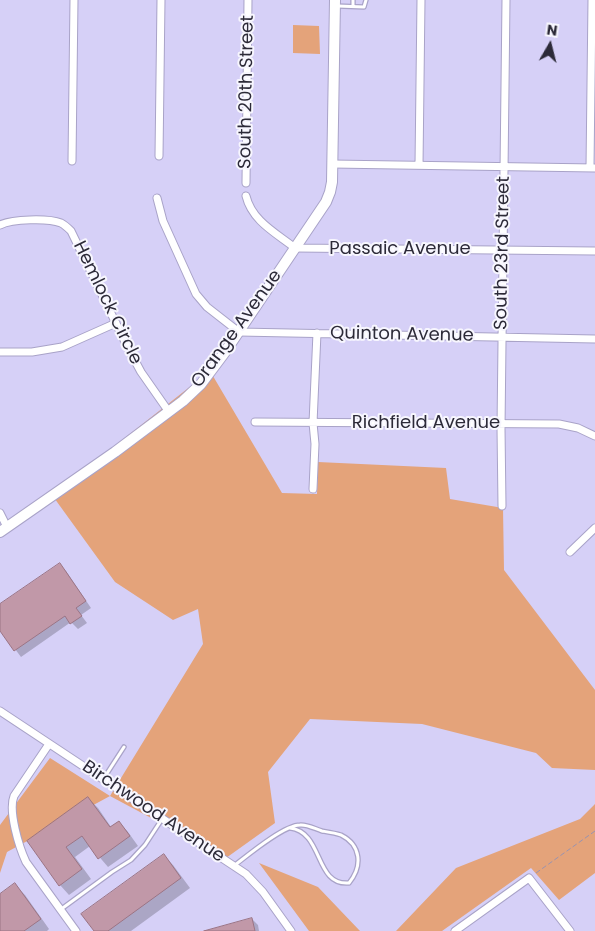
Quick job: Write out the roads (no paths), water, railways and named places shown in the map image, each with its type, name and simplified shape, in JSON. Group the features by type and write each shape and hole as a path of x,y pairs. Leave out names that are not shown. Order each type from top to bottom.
{"street":[{"path":"72,161 74,0"},
{"path":"159,156 161,0"},
{"name":"South 20th Street","path":"246,183 248,0"},
{"path":"419,165 421,0"},
{"name":"South 23rd Street","path":"502,506 501,424 506,0"},
{"path":"332,164 593,168 592,0"},
{"name":"Orange Avenue","path":"3,529 115,452 183,401 201,384 239,332 326,202 330,192 332,164 335,3"},
{"path":"246,196 256,218 295,248"},
{"path":"157,198 163,222 196,294 207,307 239,332"},
{"name":"Hemlock Circle","path":"0,226 17,220 55,222 66,226 76,239 141,372 168,412"},
{"name":"Passaic Avenue","path":"295,248 595,251"},
{"path":"0,352 32,352 62,347 116,323"},
{"name":"Quinton Avenue","path":"239,332 595,339"},
{"path":"313,489 315,444 312,422 317,333"},
{"name":"Richfield Avenue","path":"255,422 566,425 595,436"},
{"path":"0,513 3,529"},
{"path":"570,552 595,528"},
{"name":"Birchwood Avenue","path":"0,711 246,874 263,892 291,931"},
{"path":"49,744 14,796 12,806 23,856 76,931"},
{"path":"455,931 529,878 570,931"}],"lane":[{"path":"353,0 353,6"},
{"path":"335,3 364,6 366,0"},
{"path":"103,779 124,747"},
{"path":"60,910 131,860 145,845 162,818"},
{"path":"234,866 262,845 290,828 299,825 338,834 348,840 358,851 359,864 355,876 349,882 340,883 334,881 327,874 315,847 305,835 296,829 290,828"}]}
